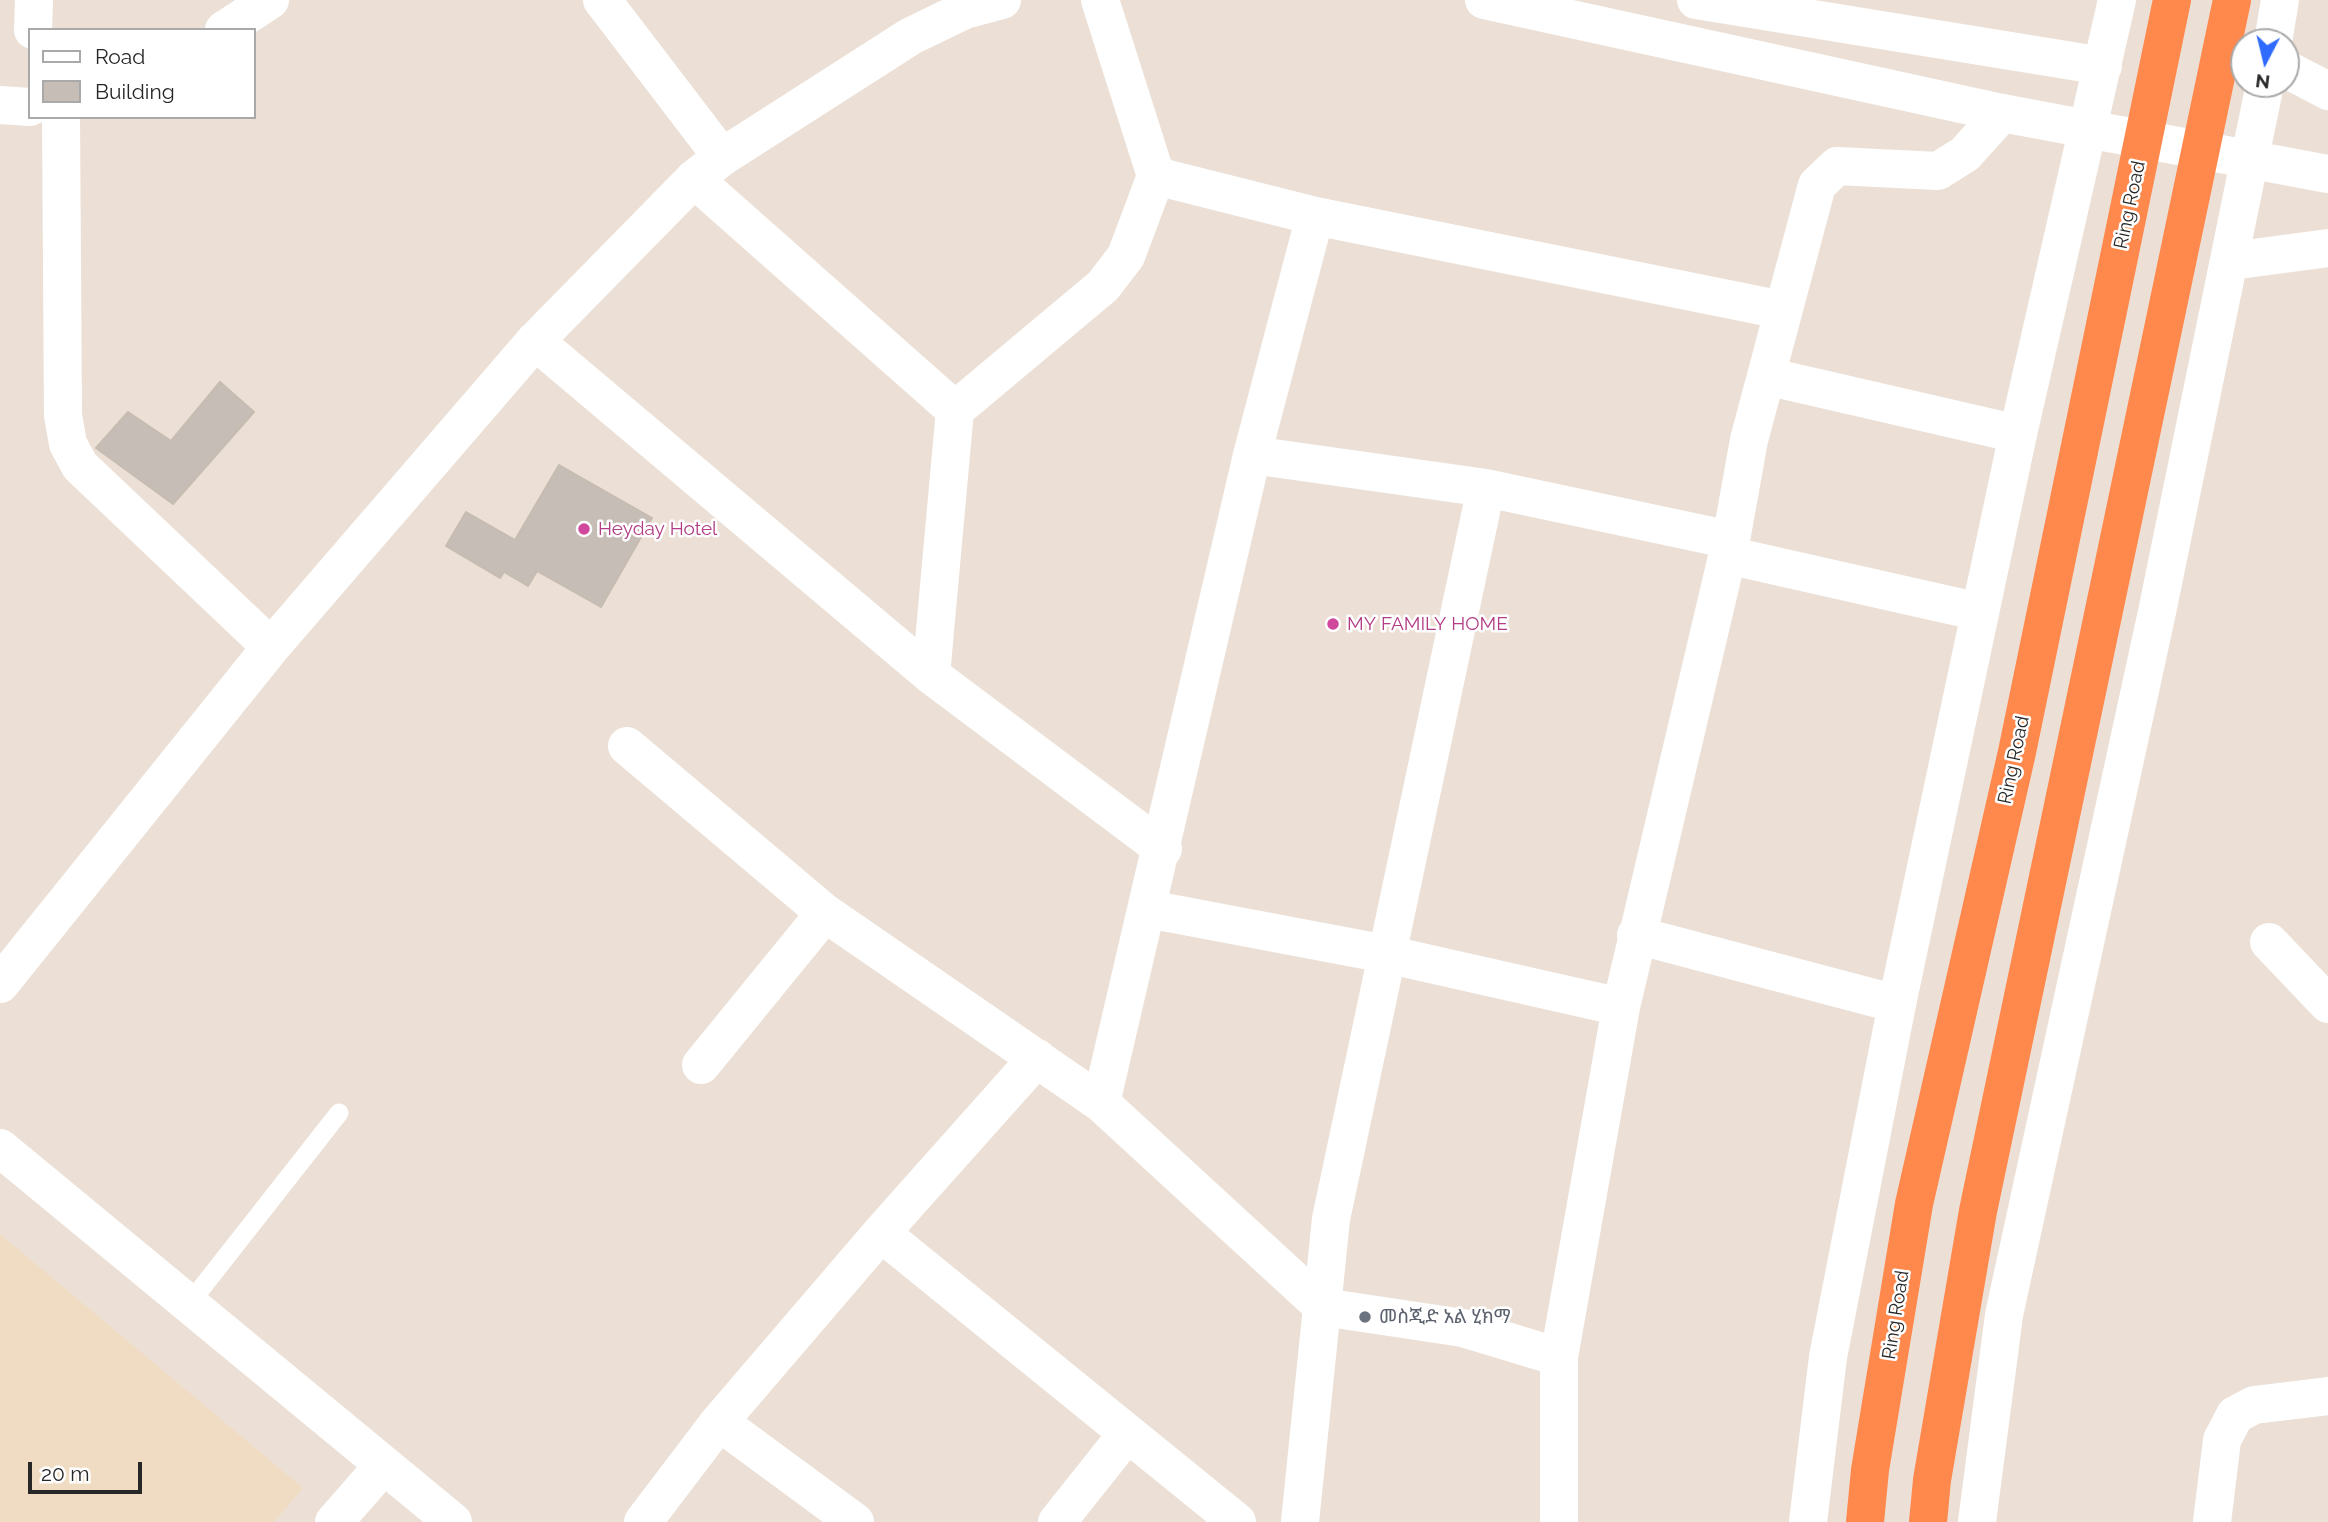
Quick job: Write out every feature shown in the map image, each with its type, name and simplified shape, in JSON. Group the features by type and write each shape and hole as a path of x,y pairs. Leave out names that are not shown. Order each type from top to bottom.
{"highway":[{"name":"Ring Road","path":"1865,1522 1870,1469 1914,1203 2017,752 2172,0"},
{"path":"1928,1522 1932,1480 1978,1211 2232,0"}],"street":[{"path":"33,28 34,0"},
{"path":"227,28 270,0"},
{"path":"602,0 708,168 955,410"},
{"path":"0,984 271,647 535,341 708,168 911,36 965,10 1002,0"},
{"path":"931,675 955,410 1103,286 1126,256 1156,176 1100,0"},
{"path":"1696,0 2103,66"},
{"path":"1808,1522 1828,1357 1897,1004 2018,435 2117,0"},
{"path":"2275,28 2280,0"},
{"path":"1514,2 1603,26 2003,113 2328,174"},
{"path":"2300,76 2328,91"},
{"path":"1977,1522 2004,1315 2231,261 2262,98"},
{"path":"0,105 28,107"},
{"path":"1559,1522 1559,1357 1621,1007 1729,548 1749,440 1817,185 1837,166 1938,171 1965,154 2003,113"},
{"path":"61,119 63,415 68,444 80,466 271,647"},
{"path":"1156,176 1315,216 1782,310"},
{"path":"1101,1103 1163,849 1252,455 1315,216"},
{"path":"2231,261 2328,248"},
{"path":"535,341 931,675 1163,849"},
{"path":"1766,376 2018,435"},
{"path":"1252,455 1486,488 1980,612"},
{"path":"1300,1522 1331,1219 1486,488"},
{"path":"627,746 825,912 1101,1103 1322,1307 1463,1328 1559,1357"},
{"path":"1148,909 1386,954 1621,1007"},
{"path":"701,1065 825,912"},
{"path":"1636,935 1897,1004"},
{"path":"2269,942 2328,1004"},
{"path":"643,1522 719,1422 881,1233 1037,1058"},
{"path":"0,1148 453,1522"},
{"path":"881,1233 1237,1522"},
{"path":"2212,1522 2222,1440 2235,1415 2254,1405 2328,1396"},
{"path":"719,1422 855,1522"},
{"path":"1057,1522 1127,1434"},
{"path":"334,1522 384,1465"}],"lane":[{"path":"189,1304 339,1114"}],"shaded area":[{"path":"0,1234 303,1488 274,1522 0,1522"}],"building":[{"path":"220,382 254,412 173,504 96,448 128,412 171,441"},
{"name":"Heyday Hotel","path":"559,465 652,518 601,607 537,571 528,586 504,572 500,578 446,546 466,512 515,540"}],"place":[{"name":"Heyday Hotel","path":"584,529"},
{"name":"MY FAMILY HOME","path":"1333,624"},
{"name":"መስጂድ አል ሂክማ","path":"1365,1317"}]}
